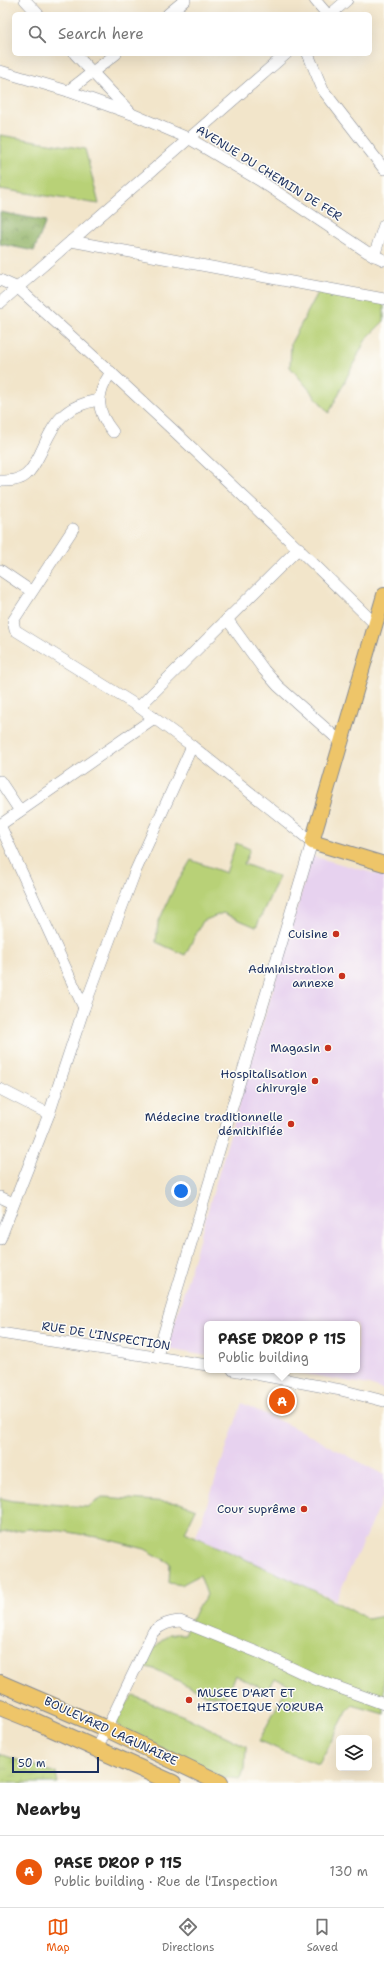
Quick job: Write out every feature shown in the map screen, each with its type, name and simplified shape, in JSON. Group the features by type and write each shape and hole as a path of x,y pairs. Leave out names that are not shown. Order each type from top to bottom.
{"highway":[{"name":"BOULEVARD LAGUNAIRE","path":"0,1683 107,1728 220,1783"},
{"name":"BOULEVARD LAGUNAIRE","path":"0,1707 173,1783"}],"main road":[{"path":"384,595 312,842 384,864"}],"street":[{"path":"25,0 36,12"},
{"path":"171,12 186,0"},
{"path":"316,0 326,12"},
{"path":"333,12 347,0"},
{"path":"77,56 132,114"},
{"path":"68,91 113,56"},
{"path":"0,303 284,56"},
{"path":"309,56 324,90 384,169"},
{"name":"AVENUE DU CHEMIN DE FER","path":"0,71 68,91 132,114 190,139 259,180 379,258"},
{"path":"379,258 384,225"},
{"path":"71,241 384,299"},
{"path":"0,280 18,288 111,372 299,548 376,624"},
{"path":"111,372 104,383 98,400 102,417 113,432"},
{"path":"0,481 17,480 26,475 34,466 51,429 65,413 81,403 98,400"},
{"path":"73,529 31,591 13,621 15,630 139,707 192,746 312,842 157,1356"},
{"path":"139,707 299,548"},
{"path":"0,570 31,591"},
{"path":"227,619 264,670 278,686 342,743"},
{"path":"84,1008 0,825 154,718"},
{"path":"0,1239 49,1114 84,1008 135,872 192,746"},
{"path":"0,781 20,811"},
{"path":"0,1089 49,1114"},
{"path":"0,1197 13,1203"},
{"name":"RUE DE L'INSPECTION","path":"0,1334 157,1356 204,1364"},
{"path":"250,1373 334,1388 384,1401"},
{"path":"97,1749 153,1632 160,1626 170,1622 180,1621 262,1654 315,1679 384,1704"}],"shaded area":[{"path":"312,856 384,876 384,1390 369,1385 300,1373 360,1373 360,1321 204,1321 204,1355 167,1349"},
{"path":"242,1403 303,1432 384,1475 384,1496 336,1600 196,1536"}],"green space":[{"path":"0,135 85,149 99,204 0,189"},
{"path":"0,212 46,221 34,251 0,244"},
{"path":"321,287 384,299 384,321 366,339 329,413 290,367 291,343"},
{"path":"236,843 250,849 244,864 279,877 256,927 223,913 203,921 185,955 156,942 158,923 174,888 191,860 226,873"},
{"path":"104,1497 180,1503 196,1509 185,1532 307,1587 368,1619 384,1616 384,1714 352,1705 347,1711 319,1764 259,1741 288,1685 275,1678 268,1691 235,1675 225,1697 206,1695 157,1670 144,1666 156,1646 169,1634 185,1634 197,1608 207,1595 200,1575 181,1585 169,1583 170,1563 145,1549 102,1538 62,1531 29,1529 0,1533 0,1498 14,1501 87,1507"},
{"path":"134,1696 184,1716 246,1746 245,1769 239,1779 222,1777 120,1728 115,1722 122,1708"},
{"path":"0,1754 56,1773 58,1783 0,1783"}],"place":[{"name":"Cuisine","path":"336,934"},
{"name":"Administration annexe","path":"342,976"},
{"name":"Magasin","path":"328,1048"},
{"name":"Hospitalisation chirurgie","path":"315,1081"},
{"name":"Médecine traditionnelle démithifiée","path":"291,1124"},
{"name":"PASE DROP P 115","path":"282,1401"},
{"name":"Cour suprême","path":"304,1509"},
{"name":"MUSEE D'ART ET HISTOEIQUE YORUBA","path":"189,1700"}]}
